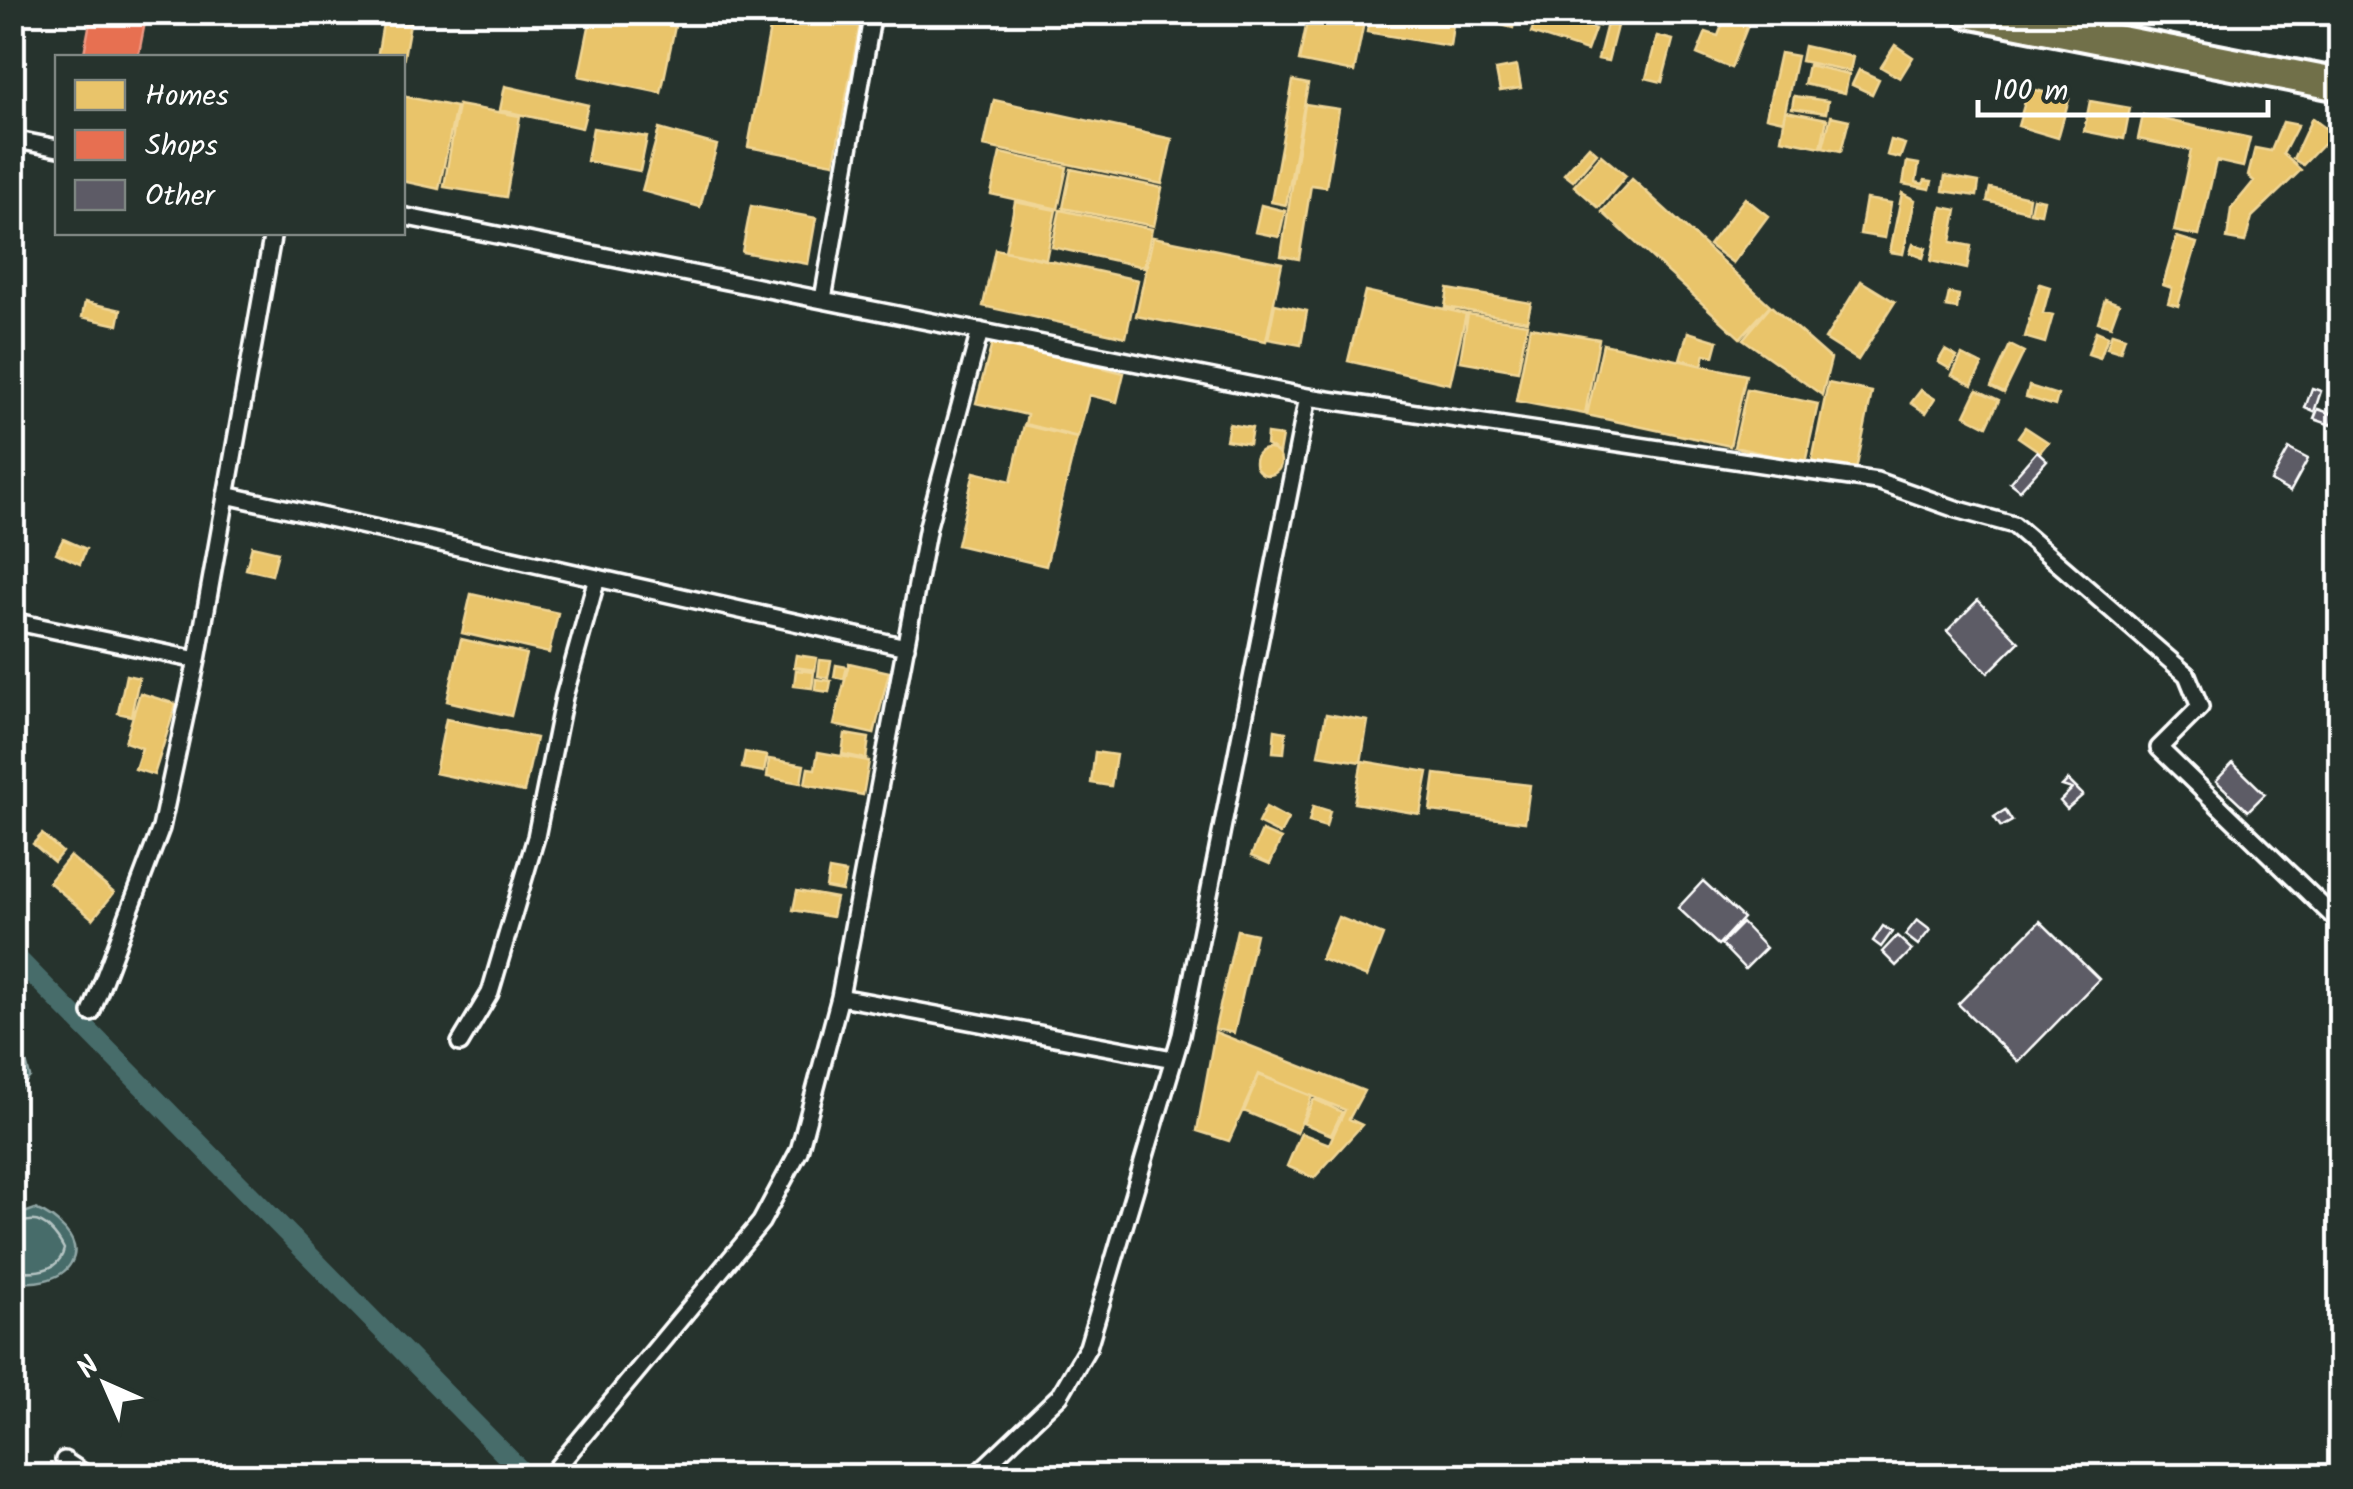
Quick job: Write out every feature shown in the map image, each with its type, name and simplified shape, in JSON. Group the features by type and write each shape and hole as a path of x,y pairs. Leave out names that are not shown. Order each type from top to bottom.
{"highway":[{"path":"1968,12 2340,85"}],"street":[{"path":"824,299 873,12"},
{"path":"12,139 55,147"},
{"path":"405,217 1308,397 1877,481 2014,525 2187,675 2200,707 2159,748 2340,923"},
{"path":"91,1013 161,828 197,660 272,235"},
{"path":"560,1476 554,1471 762,1222 798,1152 840,997 928,526 980,331"},
{"path":"975,1476 1060,1395 1088,1347 1184,1016 1308,397"},
{"path":"226,494 906,647"},
{"path":"460,1043 496,976 536,838 564,697 596,578"},
{"path":"12,621 197,660"},
{"path":"840,997 1173,1060"},
{"path":"64,1460 88,1476"}],"water":[{"path":"12,1039 25,1058 30,1077 13,1096"},
{"path":"35,1209 65,1230 74,1254 66,1269 52,1278 20,1281 13,1279 13,1217"}],"building: Homes":[{"path":"385,12 412,12 404,55 378,55"},
{"path":"592,12 678,12 661,93 579,76"},
{"path":"773,12 862,12 834,163 748,147"},
{"path":"1309,12 1366,12 1354,72 1299,61"},
{"path":"1370,12 1429,12 1454,17 1450,46 1367,32"},
{"path":"1488,12 1516,12 1513,28 1486,21"},
{"path":"1538,12 1595,29 1587,51 1531,33"},
{"path":"1597,12 1618,12 1617,20 1600,17 1599,26 1594,25"},
{"path":"1727,12 1750,20 1731,68 1697,54 1706,32 1718,36"},
{"path":"1608,20 1618,22 1608,61 1598,59"},
{"path":"1657,36 1673,40 1662,82 1646,78"},
{"path":"1895,45 1913,57 1900,78 1881,67"},
{"path":"1804,46 1853,57 1850,71 1801,61"},
{"path":"1780,53 1797,56 1783,121 1766,117"},
{"path":"1808,65 1849,74 1845,93 1804,84"},
{"path":"1517,66 1521,88 1500,91 1496,70"},
{"path":"1859,70 1879,79 1872,94 1852,85"},
{"path":"1293,81 1308,84 1286,205 1271,202"},
{"path":"505,86 588,105 582,128 500,110"},
{"path":"2029,88 2069,99 2058,138 2018,126"},
{"path":"1794,96 1828,101 1826,113 1792,108"},
{"path":"405,97 456,107 439,189 405,182"},
{"path":"994,100 1172,139 1162,184 984,146"},
{"path":"2090,101 2130,108 2124,139 2084,131"},
{"path":"1305,104 1339,109 1326,187 1311,185 1299,259 1281,256"},
{"path":"458,105 520,116 506,197 444,187"},
{"path":"1786,111 1827,119 1821,147 1781,139"},
{"path":"2143,115 2250,138 2243,167 2216,161 2199,236 2174,231 2191,150 2138,139"},
{"path":"1831,116 1849,120 1841,151 1823,147"},
{"path":"2312,118 2333,134 2303,165 2293,159"},
{"path":"2283,122 2298,125 2283,154 2301,170 2252,217 2245,242 2227,239 2231,209 2254,181 2248,176 2255,148 2271,151"},
{"path":"593,128 647,137 640,171 587,161"},
{"path":"659,129 717,145 700,207 642,191"},
{"path":"1891,140 1905,144 1900,158 1887,155"},
{"path":"1589,146 1597,153 1573,181 1564,174"},
{"path":"1000,153 1067,167 1058,209 991,194"},
{"path":"1601,155 1626,176 1599,208 1574,186"},
{"path":"1907,162 1919,164 1916,182 1932,181 1930,189 1903,184"},
{"path":"1071,169 1162,188 1154,226 1063,208"},
{"path":"1945,176 1979,182 1977,196 1943,191"},
{"path":"1632,179 1770,305 1740,338 1602,212"},
{"path":"1990,188 2029,197 2027,211 1987,201"},
{"path":"1902,193 1915,200 1903,254 1890,252"},
{"path":"1745,198 1768,216 1733,263 1709,245"},
{"path":"2033,198 2044,200 2041,214 2030,212"},
{"path":"1866,199 1891,203 1885,238 1860,234"},
{"path":"1015,202 1056,210 1046,259 1005,251"},
{"path":"1261,205 1285,211 1279,237 1255,232"},
{"path":"751,206 816,218 808,264 742,252"},
{"path":"1942,207 1957,210 1951,242 1971,246 1967,269 1931,261"},
{"path":"1060,210 1152,229 1144,267 1052,247"},
{"path":"1153,237 1282,263 1266,341 1136,316"},
{"path":"2177,237 2197,243 2178,306 2168,303 2172,288 2163,285"},
{"path":"1913,244 1926,248 1923,258 1910,253"},
{"path":"995,249 1138,280 1126,337 983,306"},
{"path":"1861,281 1895,302 1858,360 1825,339"},
{"path":"2040,284 2050,287 2043,313 2053,315 2045,343 2024,337"},
{"path":"1448,289 1531,303 1527,321 1445,307"},
{"path":"1365,291 1466,314 1450,384 1348,361"},
{"path":"1949,293 1959,295 1957,309 1946,307"},
{"path":"2105,299 2119,304 2111,326 2098,322"},
{"path":"85,302 121,310 118,325 82,317"},
{"path":"1275,304 1307,311 1301,345 1268,339"},
{"path":"1771,306 1831,359 1822,395 1743,339"},
{"path":"1468,314 1527,324 1518,371 1460,361"},
{"path":"1530,327 1599,339 1585,414 1516,401"},
{"path":"2096,331 2108,336 2100,358 2088,354"},
{"path":"1688,332 1718,341 1714,356 1705,354 1702,365 1680,359"},
{"path":"2112,333 2125,337 2120,352 2107,348"},
{"path":"993,340 1124,373 1117,402 1089,395 1078,437 1025,424 1027,415 976,403"},
{"path":"1603,344 1746,375 1730,446 1587,415"},
{"path":"2010,345 2024,352 2004,393 1991,387"},
{"path":"1945,350 1957,357 1950,369 1938,362"},
{"path":"1962,355 1982,365 1972,385 1952,375"},
{"path":"1828,383 1872,392 1855,475 1811,466"},
{"path":"2029,386 2058,395 2055,406 2026,397"},
{"path":"1747,389 1818,404 1805,463 1734,447"},
{"path":"1921,390 1935,399 1926,413 1911,403"},
{"path":"1977,390 1999,400 1987,426 1965,415"},
{"path":"1229,424 1252,428 1249,444 1226,440"},
{"path":"1024,425 1077,438 1046,566 957,545 974,472 1011,481"},
{"path":"2025,427 2048,442 2040,452 2018,437"},
{"path":"1267,434 1282,436 1279,453 1266,445"},
{"path":"1268,449 1277,453 1281,462 1277,471 1268,475 1259,471 1255,462 1259,453"},
{"path":"63,539 86,549 80,564 56,553"},
{"path":"252,546 278,552 272,575 246,569"},
{"path":"471,594 558,613 549,653 462,633"},
{"path":"461,639 526,654 511,716 447,701"},
{"path":"796,655 817,658 815,670 794,667"},
{"path":"820,660 831,661 828,678 818,676"},
{"path":"849,663 889,672 874,734 834,725"},
{"path":"836,665 847,667 844,679 834,677"},
{"path":"796,670 814,672 812,688 794,686"},
{"path":"126,675 139,678 131,716 118,713"},
{"path":"816,679 831,681 829,692 815,690"},
{"path":"140,693 176,704 154,775 135,769 142,748 125,742"},
{"path":"1326,714 1368,721 1361,762 1318,755"},
{"path":"446,719 536,738 524,792 435,773"},
{"path":"1275,730 1286,732 1284,753 1273,752"},
{"path":"845,734 869,738 866,759 842,754"},
{"path":"745,752 767,756 764,772 742,768"},
{"path":"818,752 869,761 863,795 805,784 808,768 815,769"},
{"path":"1095,752 1116,755 1111,786 1091,783"},
{"path":"769,759 804,765 801,783 767,777"},
{"path":"1362,761 1428,772 1420,814 1354,803"},
{"path":"1435,774 1530,785 1525,822 1430,811"},
{"path":"1313,806 1330,811 1326,827 1309,822"},
{"path":"1266,807 1288,819 1280,834 1258,823"},
{"path":"1262,831 1281,839 1270,864 1251,856"},
{"path":"42,834 62,852 54,862 33,844"},
{"path":"70,856 114,893 93,919 49,882"},
{"path":"829,870 846,873 842,891 826,888"},
{"path":"797,891 836,898 832,917 793,910"},
{"path":"1338,917 1383,935 1367,977 1321,959"},
{"path":"1237,930 1256,934 1234,1033 1215,1029"},
{"path":"1215,1032 1364,1091 1349,1119 1362,1125 1314,1178 1287,1166 1301,1133 1329,1144 1345,1110 1259,1074 1229,1141 1197,1131"},
{"path":"1259,1075 1312,1096 1297,1133 1244,1111"},
{"path":"1314,1099 1342,1112 1331,1135 1303,1123"}],"building: Shops":[{"path":"92,12 147,12 139,55 84,55"}],"building: Other":[{"path":"2312,388 2321,391 2314,412 2305,408"},
{"path":"2318,409 2335,415 2331,425 2314,419"},
{"path":"2289,449 2308,459 2290,492 2271,481"},
{"path":"2037,451 2047,460 2020,490 2010,482"},
{"path":"1978,600 2019,642 1988,673 1947,631"},
{"path":"2233,763 2265,794 2248,811 2216,781"},
{"path":"2068,780 2083,795 2067,809 2060,801 2072,789 2062,786"},
{"path":"2005,810 2012,821 2001,827 1994,817"},
{"path":"1703,881 1743,918 1718,945 1678,908"},
{"path":"1917,920 1930,930 1918,945 1905,935"},
{"path":"2040,921 2099,979 2018,1062 1958,1004"},
{"path":"1742,923 1766,948 1745,969 1721,944"},
{"path":"1883,926 1892,932 1881,947 1873,941"},
{"path":"1897,936 1912,950 1896,966 1882,952"}],"waterway":[{"path":"12,953 526,1476"}]}
